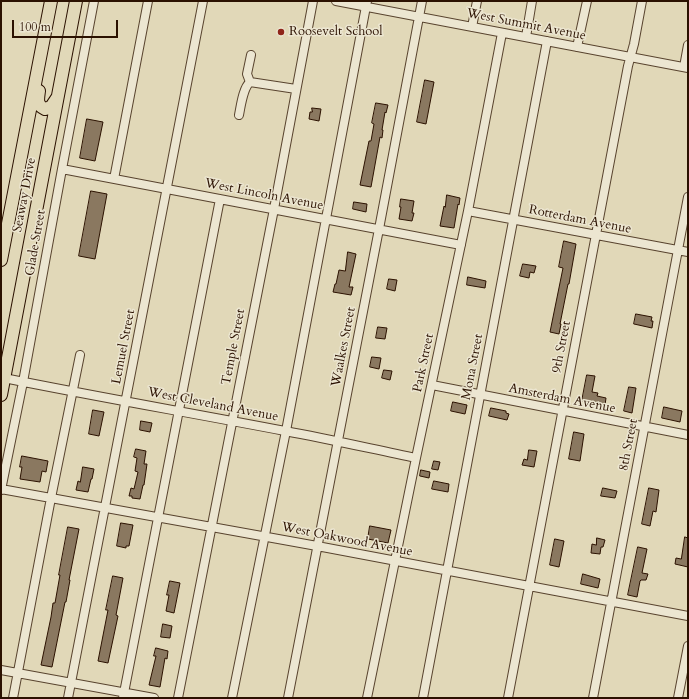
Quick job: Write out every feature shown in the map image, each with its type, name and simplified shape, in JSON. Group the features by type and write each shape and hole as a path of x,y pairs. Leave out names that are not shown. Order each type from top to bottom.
{"highway":[{"name":"Seaway Drive","path":"1,260 51,1"},
{"path":"56,1 38,104 40,108 49,108 57,97"},
{"path":"64,60 66,28 71,1"},
{"name":"Seaway Drive","path":"1,395 76,1"}],"street":[{"name":"Glade Street","path":"1,489 23,382 94,1"},
{"path":"114,179 148,1"},
{"name":"Lemuel Street","path":"68,698 203,1"},
{"name":"Temple Street","path":"178,698 274,209 313,1"},
{"name":"West Summit Avenue","path":"336,1 366,4 419,17 686,67"},
{"name":"Waalkes Street","path":"288,698 422,1"},
{"path":"472,27 477,1"},
{"path":"526,37 532,1"},
{"path":"577,47 587,1"},
{"name":"9th Street","path":"508,698 628,66 642,1"},
{"path":"232,698 286,431 366,4"},
{"name":"Park Street","path":"367,698 468,211 502,33"},
{"name":"Mona Street","path":"423,698 547,41"},
{"path":"686,67 688,45"},
{"path":"250,82 247,74 251,55"},
{"path":"250,82 296,89"},
{"path":"239,115 245,88 250,82"},
{"name":"West Lincoln Avenue","path":"62,169 460,245"},
{"name":"8th Street","path":"593,698 688,197"},
{"path":"124,695 220,199"},
{"name":"Rotterdam Avenue","path":"468,211 688,252"},
{"path":"13,698 80,354"},
{"name":"West Cleveland Avenue","path":"4,378 286,431 416,458"},
{"name":"Amsterdam Avenue","path":"432,385 644,427 688,434"},
{"name":"West Oakwood Avenue","path":"1,489 264,536 688,616"},
{"path":"678,698 688,646"},
{"path":"1,670 71,683 124,695 154,698"}],"building":[{"path":"425,80 434,82 426,124 417,122"},
{"path":"376,103 388,105 386,113 385,112 382,138 380,137 371,187 360,185 369,141 371,141 374,124 372,123"},
{"path":"312,108 321,109 319,121 309,119"},
{"path":"87,119 103,122 95,161 80,158"},
{"path":"91,191 107,194 95,259 79,256"},
{"path":"447,195 460,198 454,228 440,226"},
{"path":"401,199 414,201 412,221 399,219"},
{"path":"354,202 367,204 366,212 353,209"},
{"path":"564,241 576,244 559,334 550,332 563,268 559,267"},
{"path":"348,252 356,254 349,287 353,287 351,295 333,292 339,270 345,271"},
{"path":"523,264 536,266 534,273 530,272 529,278 520,276"},
{"path":"468,277 486,281 485,288 467,285"},
{"path":"389,279 397,280 395,291 387,289"},
{"path":"636,314 652,317 652,328 634,324"},
{"path":"378,327 387,328 385,339 376,338"},
{"path":"372,357 381,358 379,369 370,367"},
{"path":"384,370 392,371 390,380 382,378"},
{"path":"587,375 595,376 592,392 598,393 597,396 606,398 605,405 582,401"},
{"path":"629,387 636,388 632,413 624,411"},
{"path":"453,402 467,405 465,414 451,411"},
{"path":"664,407 682,411 680,422 662,418"},
{"path":"491,408 506,411 506,413 509,414 507,420 489,416"},
{"path":"93,410 104,412 99,436 89,434"},
{"path":"141,421 152,423 150,432 140,430"},
{"path":"574,432 584,434 580,461 569,459"},
{"path":"136,449 146,451 144,464 147,464 140,499 129,496 131,488 134,489 138,472 135,471 137,458 134,457"},
{"path":"529,450 537,451 534,467 522,465 524,459 527,460"},
{"path":"22,456 48,461 46,472 42,471 40,482 20,479"},
{"path":"434,461 440,462 438,470 432,469"},
{"path":"83,467 94,469 88,492 76,490 78,481 80,482"},
{"path":"421,470 430,472 429,478 420,476"},
{"path":"434,481 449,484 448,492 432,489"},
{"path":"603,488 617,491 615,498 601,496"},
{"path":"649,488 659,490 656,512 653,511 650,526 642,524"},
{"path":"121,523 133,525 129,546 126,546 126,548 117,546"},
{"path":"370,526 391,530 388,543 368,539"},
{"path":"68,527 79,529 66,602 52,667 41,665 53,603 55,603"},
{"path":"685,537 688,538 688,567 675,564 676,558 681,559"},
{"path":"597,538 605,540 603,547 601,547 600,554 591,553 592,544 596,545"},
{"path":"555,539 564,541 559,567 550,565"},
{"path":"638,547 647,549 642,573 648,574 646,580 640,581 637,597 628,595"},
{"path":"583,574 600,579 598,588 581,584"},
{"path":"113,576 123,578 116,615 118,616 108,663 98,661"},
{"path":"170,581 180,583 174,613 166,611"},
{"path":"163,624 172,626 170,638 161,637"},
{"path":"156,648 168,651 167,659 165,658 160,687 149,685 156,656 154,656"}],"place":[{"name":"Roosevelt School","path":"281,32"}]}
